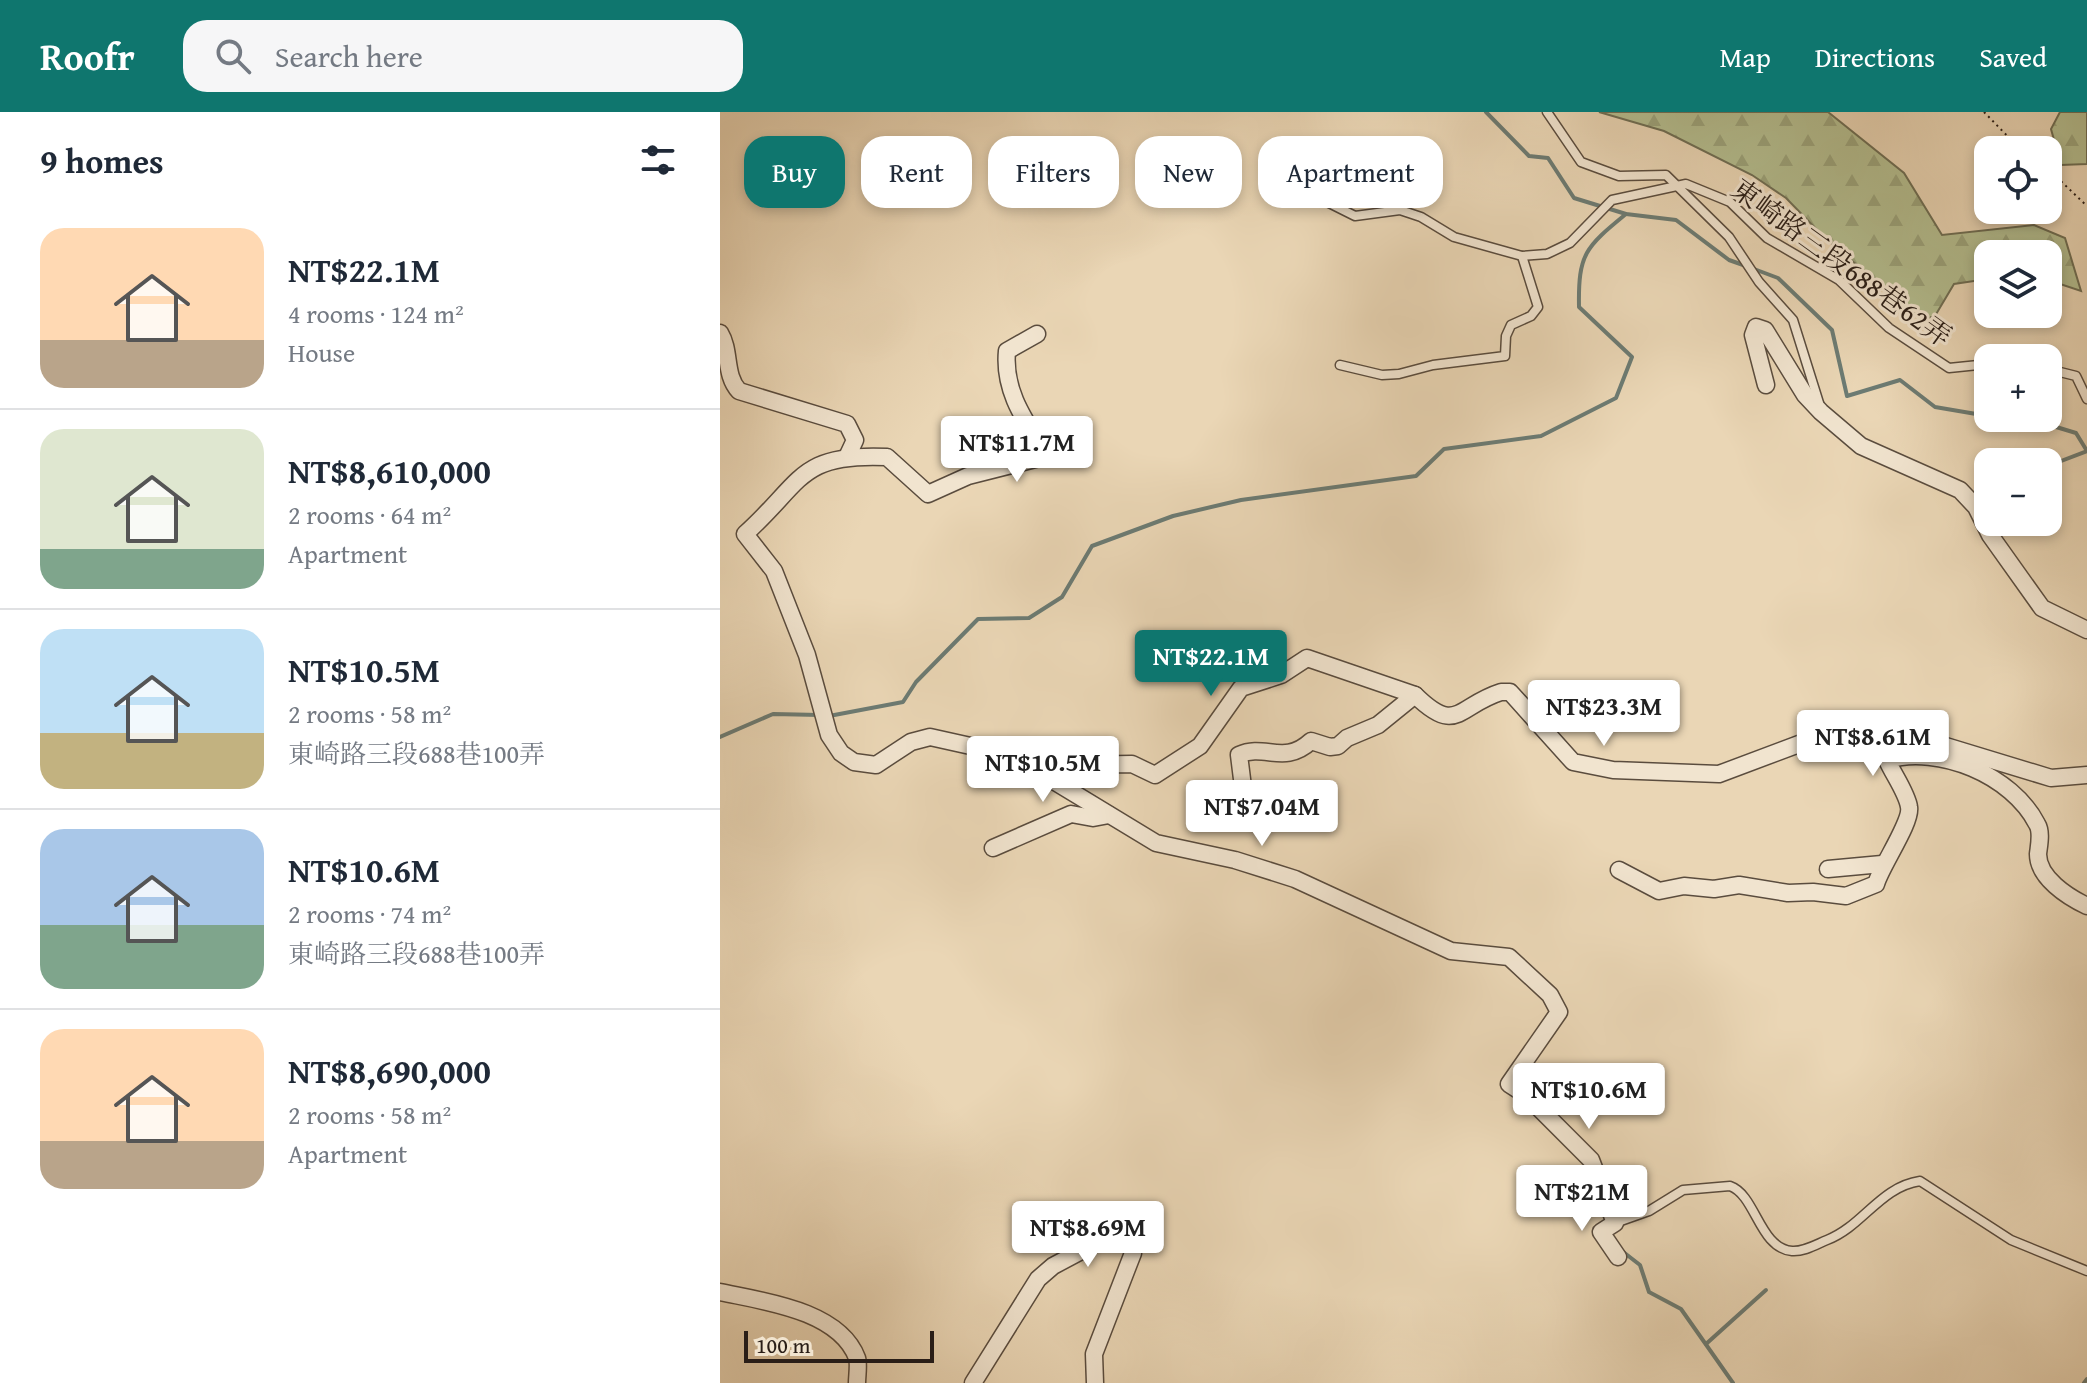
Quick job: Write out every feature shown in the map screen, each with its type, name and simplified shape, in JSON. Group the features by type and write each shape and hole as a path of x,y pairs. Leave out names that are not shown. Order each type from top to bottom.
{"street":[{"path":"1766,385 1753,335 1756,327 1765,330 1805,395 1821,412 1861,446 1960,490 1976,507 1990,535 2042,608 2087,630"},
{"path":"720,333 728,350 730,378 739,391 847,424 855,440 848,455"},
{"path":"1037,334 1007,351 1005,374 1013,401 1047,456 968,476 928,494 887,457 848,455 803,472 773,508 745,534 774,571 807,655 823,713 841,753 868,765 876,765 911,742 930,737 1011,755 1156,843 1235,860 1295,879 1451,951 1502,954 1519,963 1550,995 1559,1012 1509,1084 1526,1095 1591,1160 1615,1223 1601,1232 1618,1257"},
{"path":"1011,755 1039,746 1070,765 1132,764 1155,775 1200,746 1241,688 1281,675 1307,658 1415,695 1438,715 1449,718 1492,695 1510,692 1573,762 1613,770 1719,774 1847,726 1891,721 1916,737 2051,778 2087,775"},
{"path":"1232,801 1243,787 1239,755 1250,750 1285,755 1311,741 1330,747 1338,746 1347,738 1378,725 1415,695"},
{"path":"1619,870 1659,891 1684,886 1714,889 1739,885 1788,893 1846,896 1876,884 1882,864 1908,819 1909,807 1887,760 1904,755 1954,761 1998,782 2020,799 2039,827 2038,860 2046,876 2087,906"},
{"path":"993,848 1071,814 1093,818 1109,815"},
{"path":"1828,869 1882,864"},
{"path":"973,1383 1038,1279 1053,1266 1115,1233 1130,1239 1133,1253 1094,1354 1095,1383"},
{"path":"720,1292 803,1310 841,1336 858,1359 857,1383"}],"lane":[{"path":"1547,112 1581,162 1619,176 1666,175 1729,237 1759,282 1793,320 1821,412"},
{"name":"東崎路三段688巷62弄","path":"1339,208 1355,216 1400,210 1421,217 1454,237 1522,256 1547,254 1570,243 1612,200 1686,184 1730,202 1767,238 1839,280 1889,328 1949,368 1974,365"},
{"path":"1340,365 1382,375 1505,356 1506,336 1511,325 1531,316 1538,307 1522,256"},
{"path":"2062,372 2076,376 2087,399"},
{"path":"1615,1223 1649,1211 1683,1190 1730,1186 1743,1195 1769,1236 1786,1249 1800,1250 1837,1236 1879,1199 1920,1181 2011,1240 2087,1271"}],"path":[{"path":"1984,112 2007,136"},
{"path":"2062,182 2087,206"}],"green space":[{"path":"1599,112 1828,112 1904,173 1942,235 2034,225 2065,238 2081,291 2062,285 2062,240 1974,240 1974,281 1954,284 1935,316 1922,320 1825,238 1786,198 1752,175 1664,131"},
{"path":"2060,112 2087,112 2087,164 2062,165 2062,136 2053,136 2051,129"}],"waterway":[{"path":"1486,112 1529,156 1548,158 1574,198 1626,214 1676,220 1729,260 1746,266"},
{"path":"829,716 903,702 916,682 978,619 1029,618 1062,597 1092,546 1173,516 1241,500 1416,476 1444,449 1541,436 1616,398 1632,357 1579,307 1579,289 1587,253 1626,214"},
{"path":"1754,269 1778,278 1832,330 1847,396 1900,380 1935,407 1974,414"},
{"path":"2062,429 2076,433 2087,451"},
{"path":"2062,461 2087,451"},
{"path":"720,737 773,714 820,715"},
{"path":"1622,1251 1640,1265 1649,1292 1681,1309 1733,1383"},
{"path":"1706,1344 1766,1290"},
{"path":"2084,1383 2087,1379"}]}
